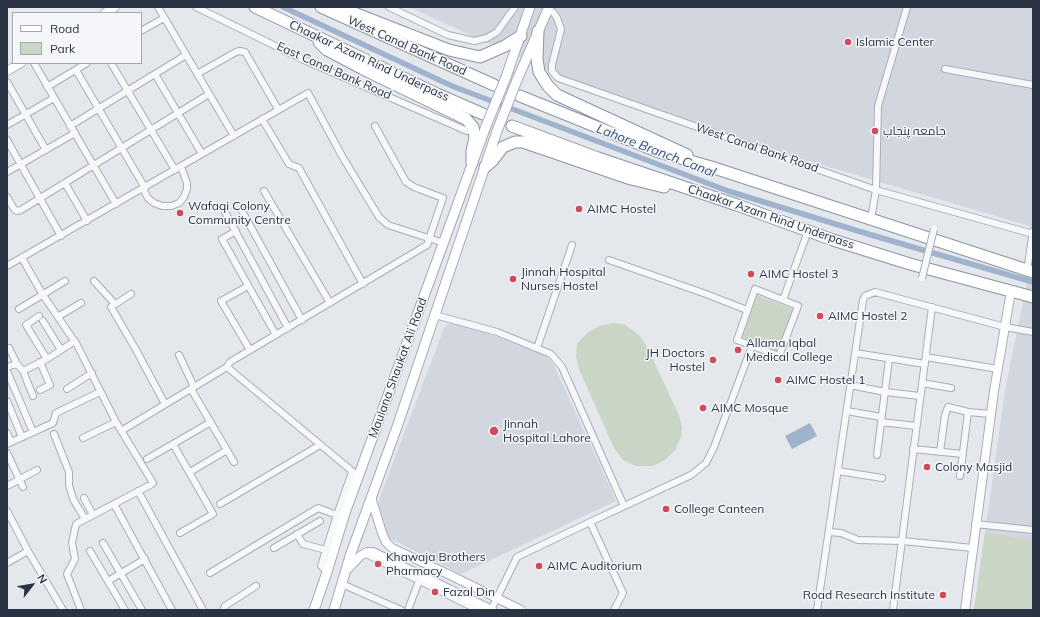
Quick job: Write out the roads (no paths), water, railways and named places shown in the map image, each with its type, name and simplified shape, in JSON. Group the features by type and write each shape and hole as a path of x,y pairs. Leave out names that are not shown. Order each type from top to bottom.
{"highway":[{"name":"Chaakar Azam Rind Underpass","path":"255,7 411,82 483,114"},
{"name":"West Canal Bank Road","path":"321,7 494,84"},
{"path":"338,7 449,50 480,57 505,46 521,36"},
{"path":"538,31 537,58 539,72 546,83 558,95 711,167"},
{"path":"309,32 327,50 466,119 473,127 476,137 472,151 472,163"},
{"path":"520,96 659,152 711,167 1030,271"},
{"name":"Chaakar Azam Rind Underpass","path":"512,126 598,158 737,205 808,231 910,264 1033,297"},
{"path":"485,167 494,160 503,147 515,142 523,142 631,179 662,187 683,187"}],"main road":[{"path":"521,36 530,7"},
{"path":"538,31 548,8"},
{"name":"Maulana Shaukat Ali Road","path":"334,610 350,556 397,427 497,131 538,31"},
{"name":"Maulana Shaukat Ali Road","path":"314,610 345,513 355,474 420,310 472,163 478,152 486,126 521,36"},
{"path":"7,71 19,64"},
{"path":"964,610 991,414 1012,291"},
{"path":"420,310 435,315"},
{"path":"371,497 386,542 392,548 521,610"},
{"path":"347,570 364,553 372,552 420,578 491,610"}],"street":[{"path":"158,7 234,136"},
{"name":"East Canal Bank Road","path":"196,7 304,60 468,131 473,127"},
{"path":"389,7 448,35 474,41 487,38 497,32 515,7"},
{"path":"871,219 876,190 878,106 907,7"},
{"name":"West Canal Bank Road","path":"548,8 557,18 561,29 552,66 552,71 558,78 876,190 1033,233"},
{"path":"142,30 164,18"},
{"path":"198,74 240,50 245,52 278,109"},
{"path":"70,126 186,55"},
{"path":"35,64 116,204"},
{"path":"47,86 85,64"},
{"path":"76,70 144,188 148,198 154,203 162,206 171,206 179,203 184,197 187,189 187,183 112,64"},
{"path":"945,69 1033,85"},
{"path":"155,74 202,154"},
{"path":"7,82 46,150"},
{"path":"7,266 62,236 278,109 308,93 342,156 379,217 388,225 444,243"},
{"path":"7,197 14,209 17,211 21,210 209,94"},
{"path":"7,125 54,98"},
{"path":"262,119 289,164 298,168 363,284"},
{"path":"121,431 227,367 230,362 427,245 443,198 414,187 406,182 375,126"},
{"path":"7,172 75,133"},
{"path":"7,140 62,236"},
{"path":"65,183 87,221"},
{"path":"264,191 330,303"},
{"path":"242,211 302,320"},
{"path":"225,212 288,328"},
{"path":"922,278 934,229"},
{"path":"236,231 222,239 276,335"},
{"path":"783,300 808,231"},
{"path":"1030,271 1033,233"},
{"path":"537,348 572,245"},
{"path":"22,258 43,295 75,341 116,422 152,480 152,484 76,524 72,543 75,559 67,574 81,610"},
{"path":"609,260 747,310"},
{"path":"19,309 65,281"},
{"path":"94,281 115,304"},
{"path":"248,286 222,301 250,350"},
{"path":"755,289 783,300 798,306 779,356 737,340 755,289"},
{"path":"817,610 850,385 863,300 865,296 875,292 1005,327 1033,332"},
{"path":"131,294 111,307 165,404"},
{"path":"59,316 81,303"},
{"path":"893,610 932,307"},
{"path":"435,315 497,332 551,354 562,367 624,506"},
{"path":"47,359 26,325 41,319 61,350"},
{"path":"23,371 47,359 75,341"},
{"path":"491,610 517,557 691,475 706,463 714,447 752,346"},
{"path":"9,348 17,364 23,371 33,396"},
{"path":"855,353 889,359 926,361 998,369"},
{"path":"179,355 192,388 234,462"},
{"path":"878,455 889,359"},
{"path":"40,362 50,385 40,390"},
{"path":"7,367 17,364"},
{"path":"227,367 355,474 337,515 326,550 322,566 327,572"},
{"path":"7,371 34,432"},
{"path":"66,389 92,373"},
{"path":"922,383 951,388"},
{"path":"850,385 885,392 920,396"},
{"path":"7,433 9,443 53,423 56,413 100,392"},
{"path":"7,401 22,437"},
{"path":"940,452 944,415 948,407 968,412 991,414"},
{"path":"847,411 916,426"},
{"path":"960,476 968,412"},
{"path":"82,438 116,422"},
{"path":"147,458 210,422"},
{"path":"54,434 69,472 68,485 72,499 85,519"},
{"path":"173,444 213,514 180,534"},
{"path":"220,504 320,445"},
{"path":"913,449 963,454"},
{"path":"190,472 227,450"},
{"path":"7,453 23,487"},
{"path":"7,486 37,470"},
{"path":"838,471 882,478"},
{"path":"138,491 203,610"},
{"path":"84,498 93,515"},
{"path":"114,504 172,610"},
{"path":"210,573 318,508 337,515"},
{"path":"7,511 28,551 63,610"},
{"path":"274,548 320,521"},
{"path":"590,522 623,593 614,610"},
{"path":"976,524 1033,530"},
{"path":"829,532 841,533 858,540 902,541 973,548"},
{"path":"297,534 303,544 326,550"},
{"path":"103,543 142,610"},
{"path":"7,563 28,551"},
{"path":"90,551 125,610"},
{"path":"108,581 145,559"},
{"path":"408,610 420,578 478,610"},
{"path":"342,584 401,610"},
{"path":"223,610 225,606 256,586"}],"water":[{"path":"810,423 817,436 792,449 785,436"}],"waterway":[{"name":"Lahore Branch Canal","path":"283,7 452,86 728,191 1033,282"}],"place":[{"name":"Islamic Center","path":"848,42"},
{"name":"جامعہ پنجاب","path":"875,131"},
{"name":"AIMC Hostel","path":"579,209"},
{"name":"Wafaqi Colony Community Centre","path":"180,213"},
{"name":"AIMC Hostel 3","path":"751,274"},
{"name":"Jinnah Hospital Nurses Hostel","path":"513,279"},
{"name":"AIMC Hostel 2","path":"820,316"},
{"name":"Allama Iqbal Medical College","path":"738,350"},
{"name":"JH Doctors Hostel","path":"713,360"},
{"name":"AIMC Hostel 1","path":"778,380"},
{"name":"AIMC Mosque","path":"703,408"},
{"name":"Jinnah Hospital Lahore","path":"494,431"},
{"name":"Colony Masjid","path":"927,467"},
{"name":"College Canteen","path":"666,509"},
{"name":"Khawaja Brothers Pharmacy","path":"378,564"},
{"name":"AIMC Auditorium","path":"539,566"},
{"name":"Fazal Din","path":"435,592"},
{"name":"Road Research Institute","path":"943,595"}]}
